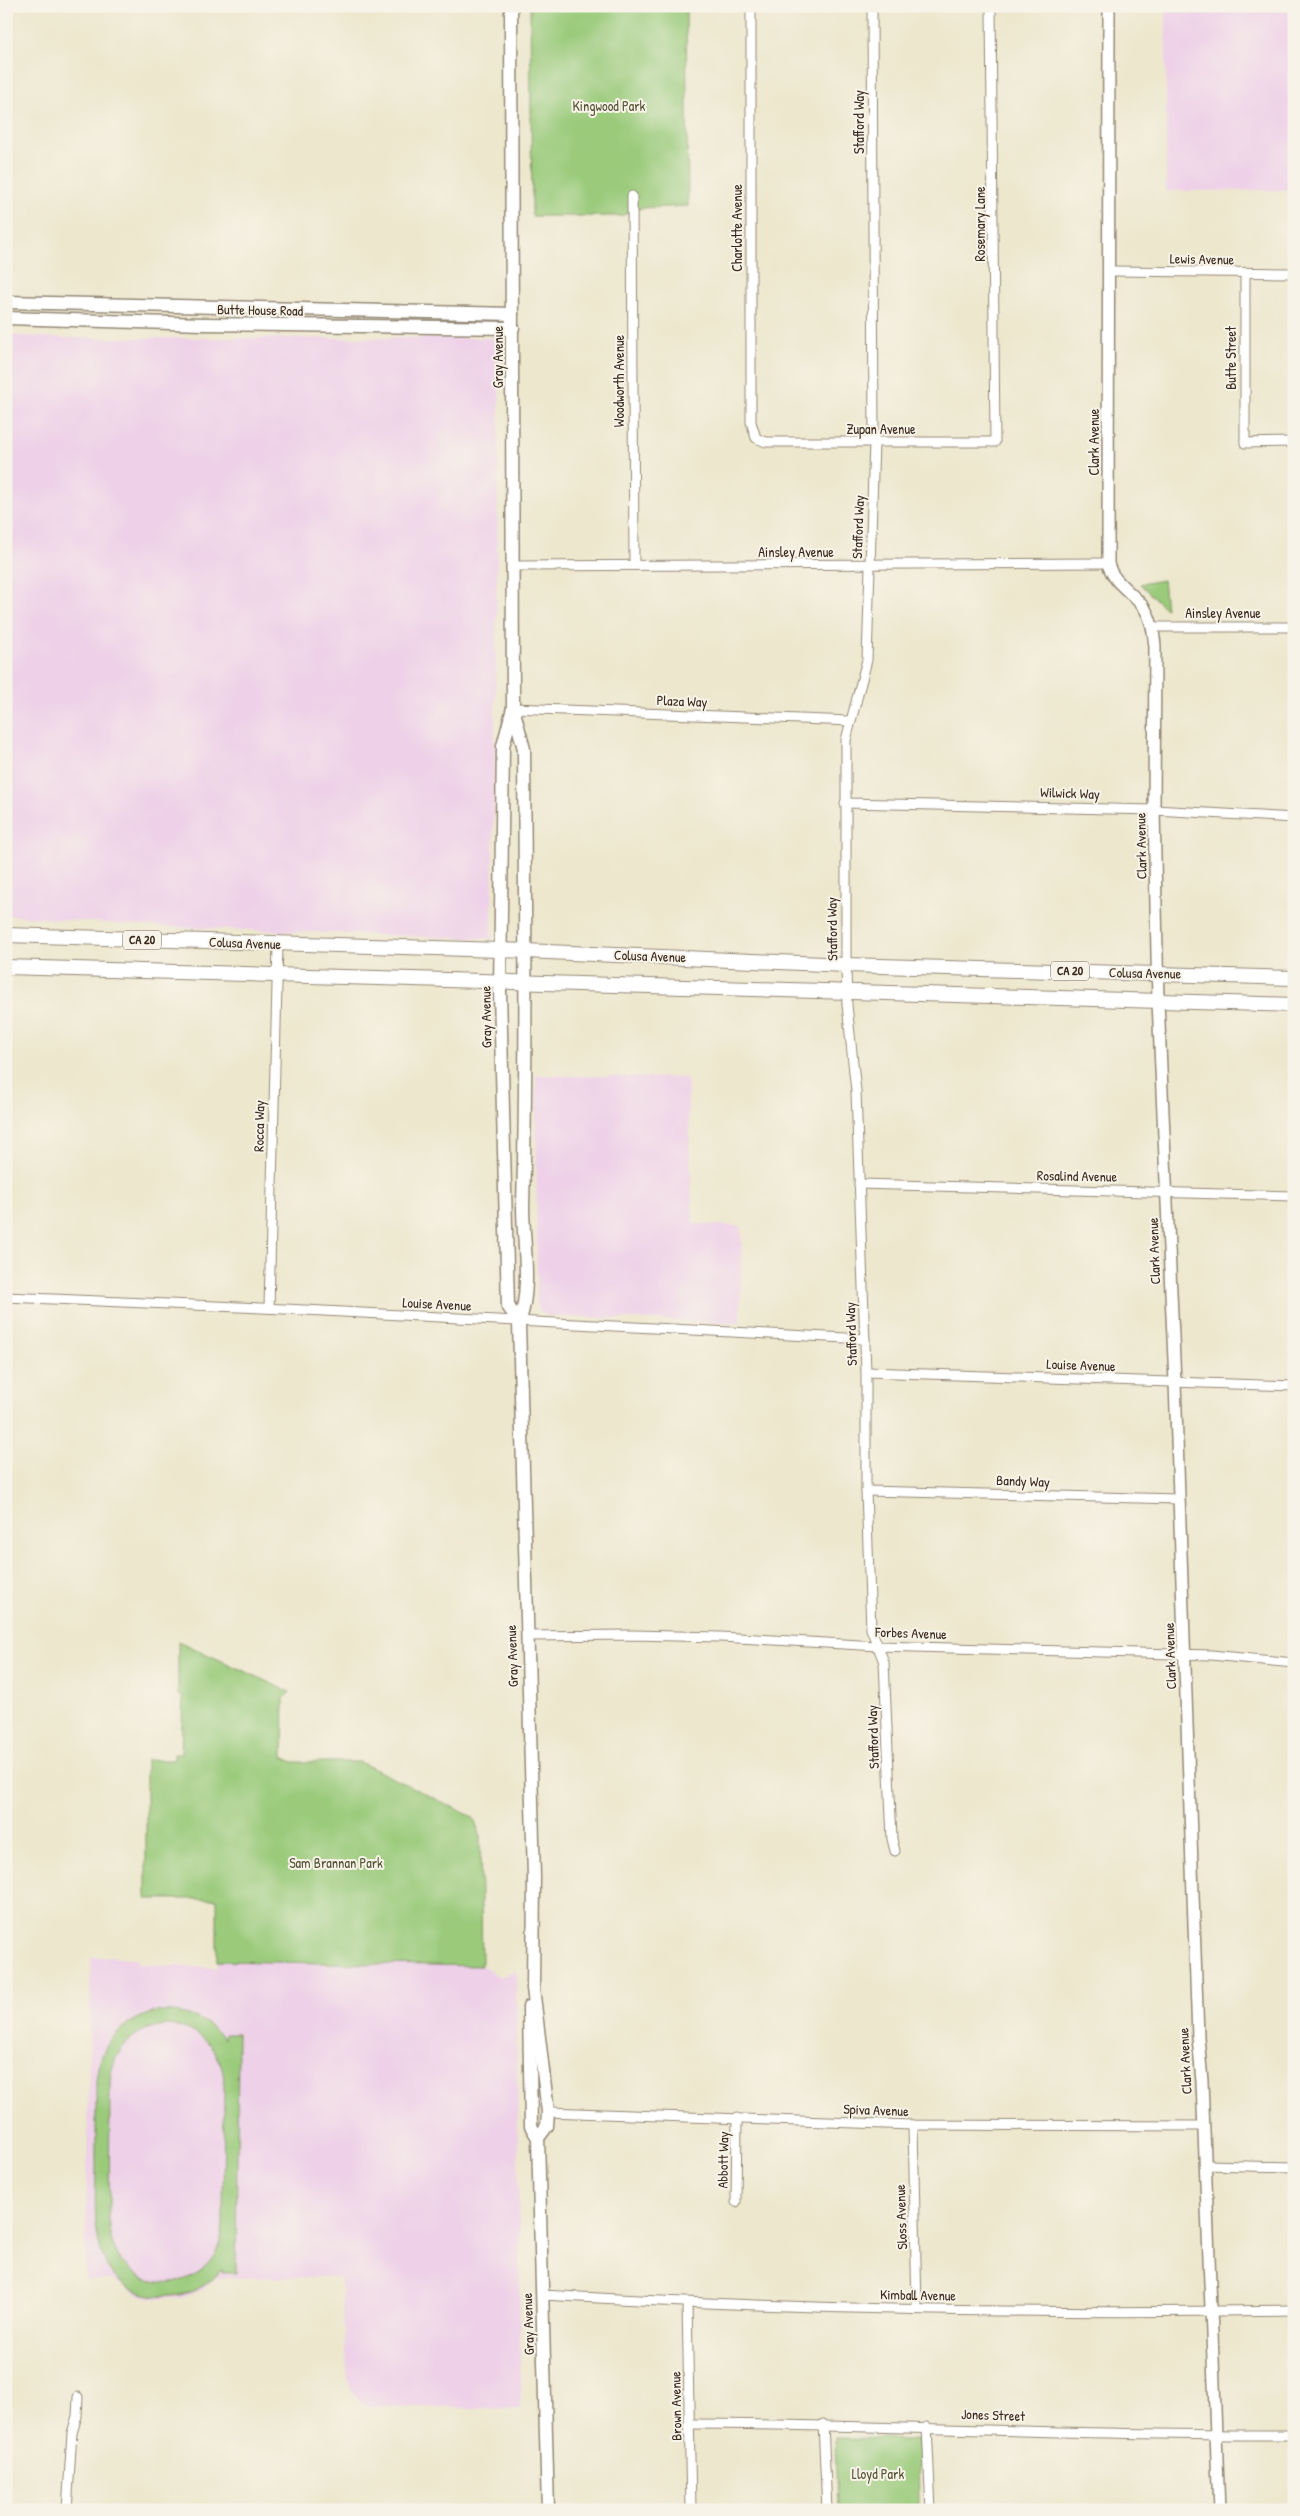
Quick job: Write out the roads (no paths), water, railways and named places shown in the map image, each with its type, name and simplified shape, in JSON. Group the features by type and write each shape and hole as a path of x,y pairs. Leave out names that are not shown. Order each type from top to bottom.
{"highway":[{"name":"Colusa Avenue","path":"6,935 64,935 278,944 500,950 846,965 1294,978"},
{"name":"Colusa Avenue","path":"6,967 1294,1005"}],"main road":[{"name":"Gray Avenue","path":"511,6 513,708 503,746 500,981 508,1306 519,1322"},
{"name":"Butte House Road","path":"6,302 512,314"},
{"name":"Butte House Road","path":"6,318 203,324 513,328"},
{"name":"Gray Avenue","path":"513,708 524,748 526,1120 523,1225 526,1306 519,1322 534,1877 533,1988 548,2112 548,2126 538,2138"},
{"name":"Gray Avenue","path":"533,1988 529,1994 530,2113 531,2126 538,2138 548,2510"}],"street":[{"name":"Charlotte Avenue","path":"751,6 751,422 756,438 766,442"},
{"name":"Stafford Way","path":"872,6 874,442 868,660 846,740 846,965 856,1091 866,1372 866,1490 871,1628 884,1662 892,1839 895,1852"},
{"name":"Rosemary Lane","path":"991,6 995,442"},
{"name":"Clark Avenue","path":"1109,6 1108,563 1111,574 1145,610 1152,627 1155,647 1154,810 1158,1002 1175,1382 1178,1499 1219,2510"},
{"name":"Woodworth Avenue","path":"632,196 634,565"},
{"name":"Lewis Avenue","path":"1110,271 1294,273"},
{"name":"Butte Street","path":"1245,273 1245,443 1294,442"},
{"name":"Zupan Avenue","path":"766,442 995,442"},
{"name":"Ainsley Avenue","path":"513,566 870,566 1108,563"},
{"name":"Ainsley Avenue","path":"1152,627 1294,627"},
{"name":"Plaza Way","path":"513,708 851,721"},
{"name":"Wilwick Way","path":"845,803 1154,810 1294,818"},
{"name":"Rocca Way","path":"269,1308 278,944"},
{"name":"Rosalind Avenue","path":"859,1184 1294,1196"},
{"name":"Louise Avenue","path":"6,1298 269,1308 865,1339"},
{"name":"Louise Avenue","path":"866,1372 1294,1386"},
{"name":"Bandy Way","path":"866,1490 1178,1499"},
{"name":"Forbes Avenue","path":"527,1636 632,1635 720,1637 878,1646 1185,1654 1294,1663"},
{"name":"Spiva Avenue","path":"548,2112 913,2125 1203,2126"},
{"name":"Abbott Way","path":"736,2202 738,2118"},
{"name":"Sloss Avenue","path":"913,2125 918,2309"},
{"path":"1205,2164 1294,2167"},
{"name":"Kimball Avenue","path":"542,2295 687,2302 918,2309 1210,2312 1294,2310"},
{"name":"Brown Avenue","path":"687,2302 691,2424 691,2510"},
{"path":"67,2510 72,2433 78,2416 78,2397"},
{"name":"Jones Street","path":"691,2424 824,2424 1216,2436 1294,2435"},
{"path":"824,2424 827,2510"},
{"path":"927,2427 931,2510"}],"park label":[{"name":"Kingwood Park","path":"609,106"},
{"name":"Sam Brannan Park","path":"336,1863"},
{"name":"Lloyd Park","path":"878,2474"}]}
